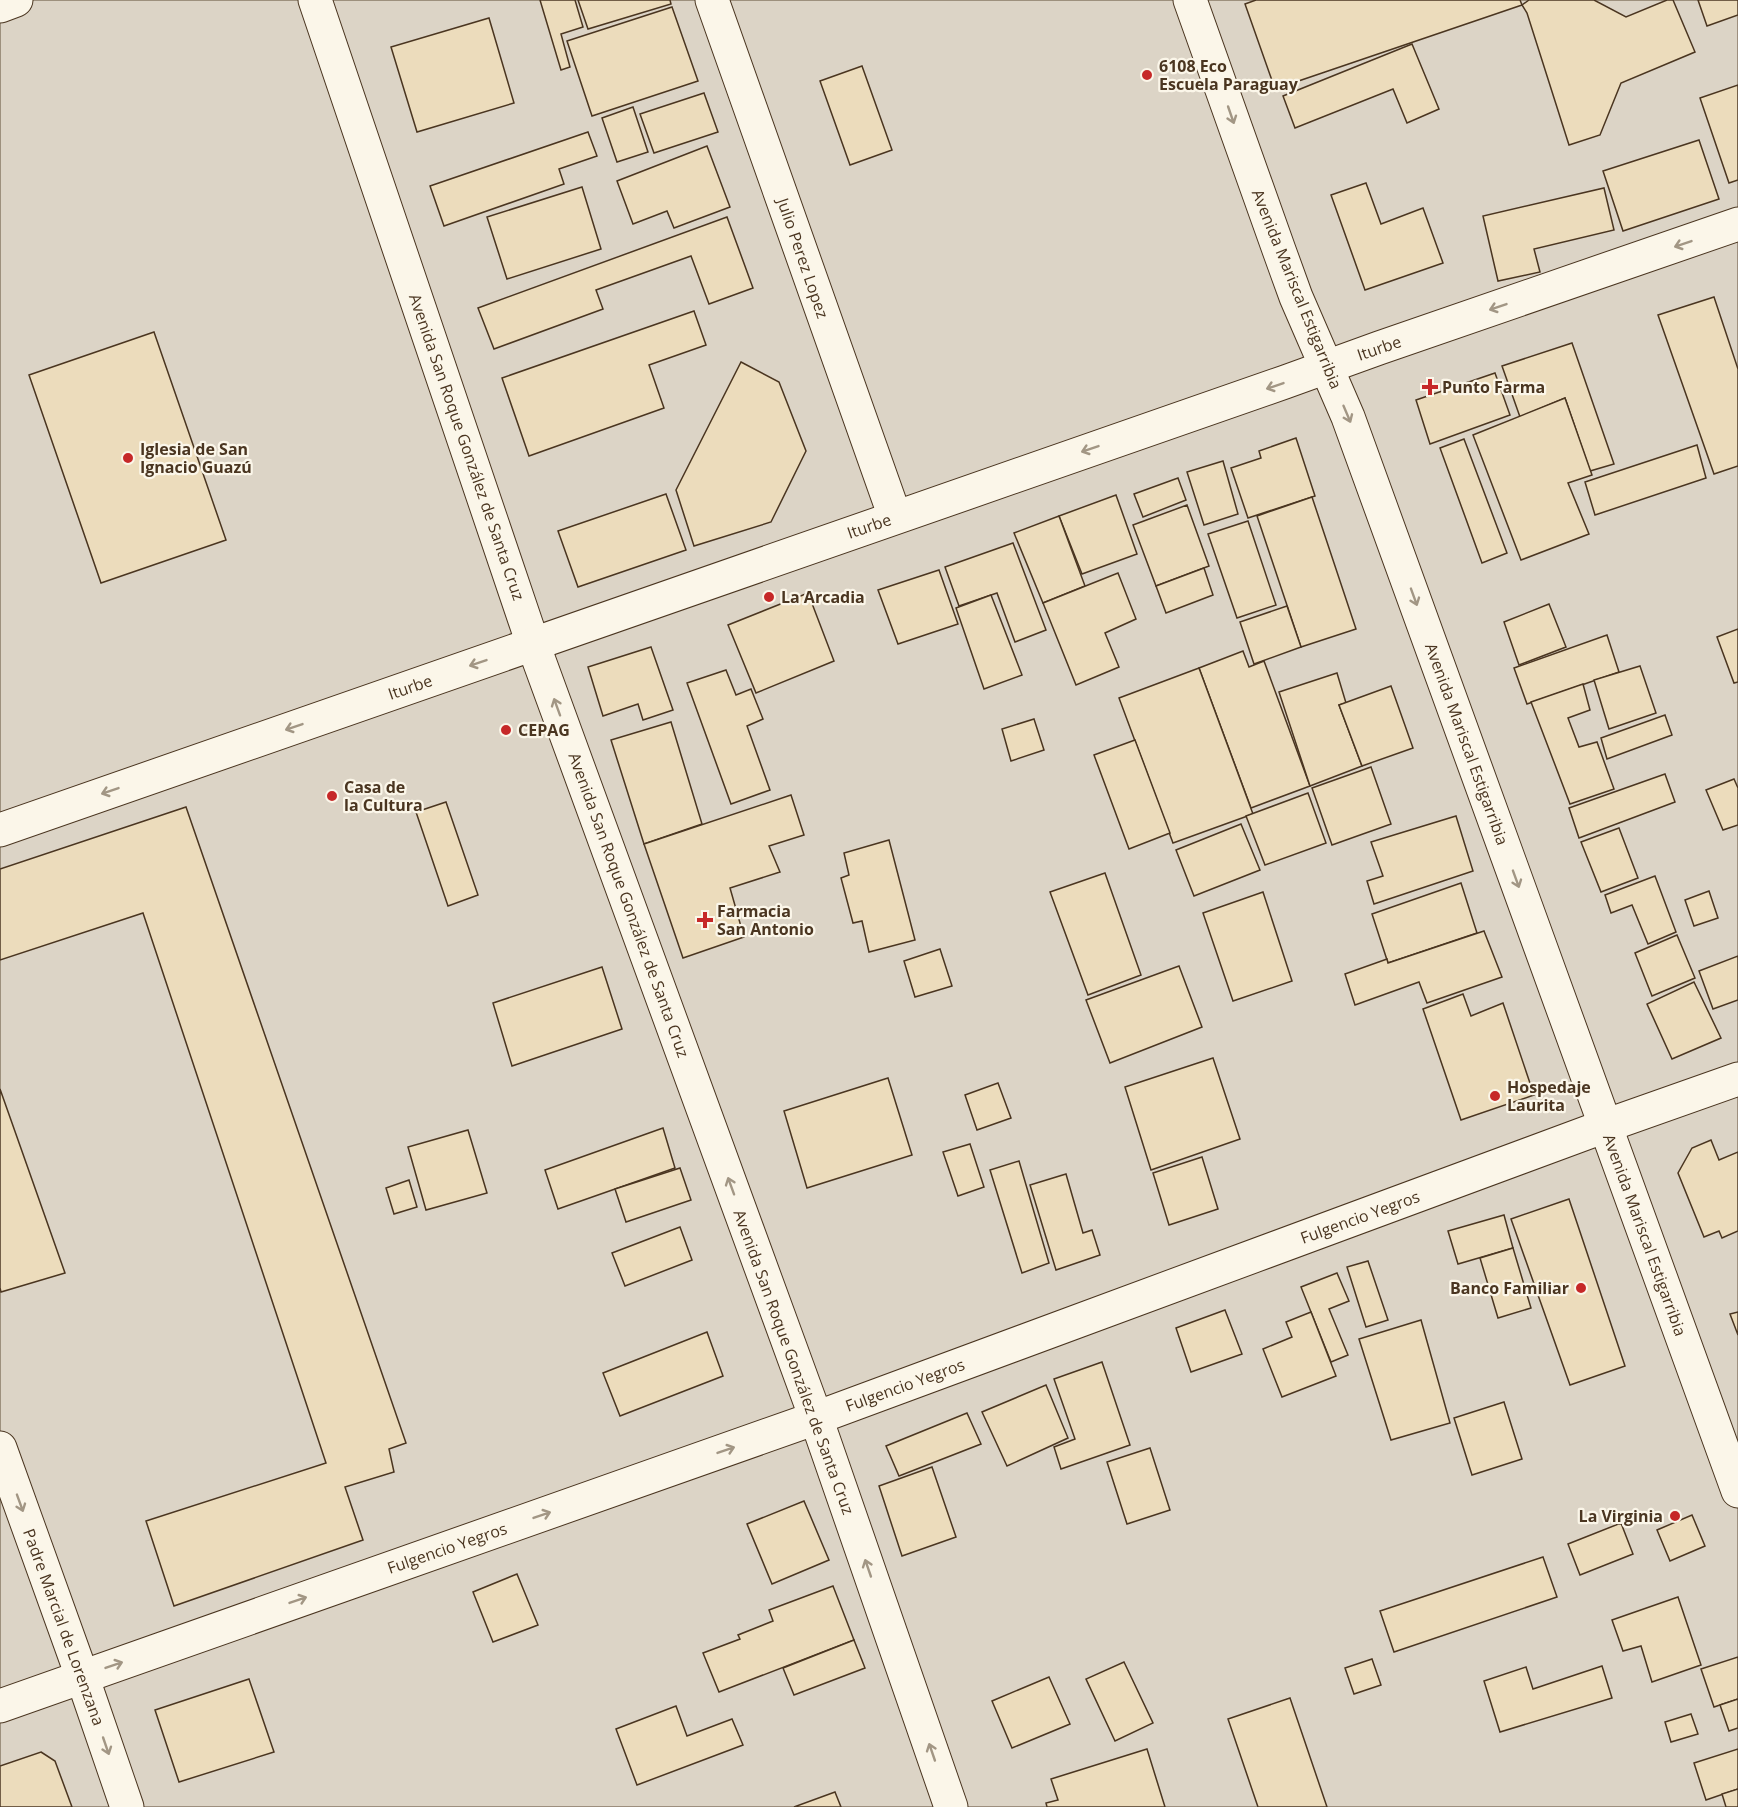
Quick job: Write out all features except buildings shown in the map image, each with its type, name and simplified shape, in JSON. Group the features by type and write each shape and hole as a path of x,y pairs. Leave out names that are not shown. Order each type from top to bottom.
{"main road":[{"path":"0,6 16,0"},
{"name":"Avenida San Roque González de Santa Cruz","path":"315,0 533,644 816,1419 951,1807"},
{"name":"Julio Perez Lopez","path":"712,0 895,517"},
{"name":"Avenida Mariscal Estigarribia","path":"1190,0 1279,250 1348,417 1738,1491"},
{"name":"Iturbe","path":"0,830 1738,224"},
{"name":"Fulgencio Yegros","path":"0,1706 816,1419 1605,1126 1738,1079"},
{"name":"Padre Marcial de Lorenzana","path":"0,1448 127,1807"}],"shaded area":[{"path":"0,0 1738,0 1738,1807 0,1807"}],"place":[{"name":"6108 Eco Escuela Paraguay","path":"1147,75"},
{"name":"Punto Farma","path":"1430,387"},
{"name":"Iglesia de San Ignacio Guazú","path":"128,458"},
{"name":"La Arcadia","path":"769,597"},
{"name":"CEPAG","path":"506,730"},
{"name":"Casa de la Cultura","path":"332,796"},
{"name":"Farmacia San Antonio","path":"705,920"},
{"name":"Hospedaje Laurita","path":"1495,1096"},
{"name":"Banco Familiar","path":"1581,1288"},
{"name":"La Virginia","path":"1675,1516"}]}
